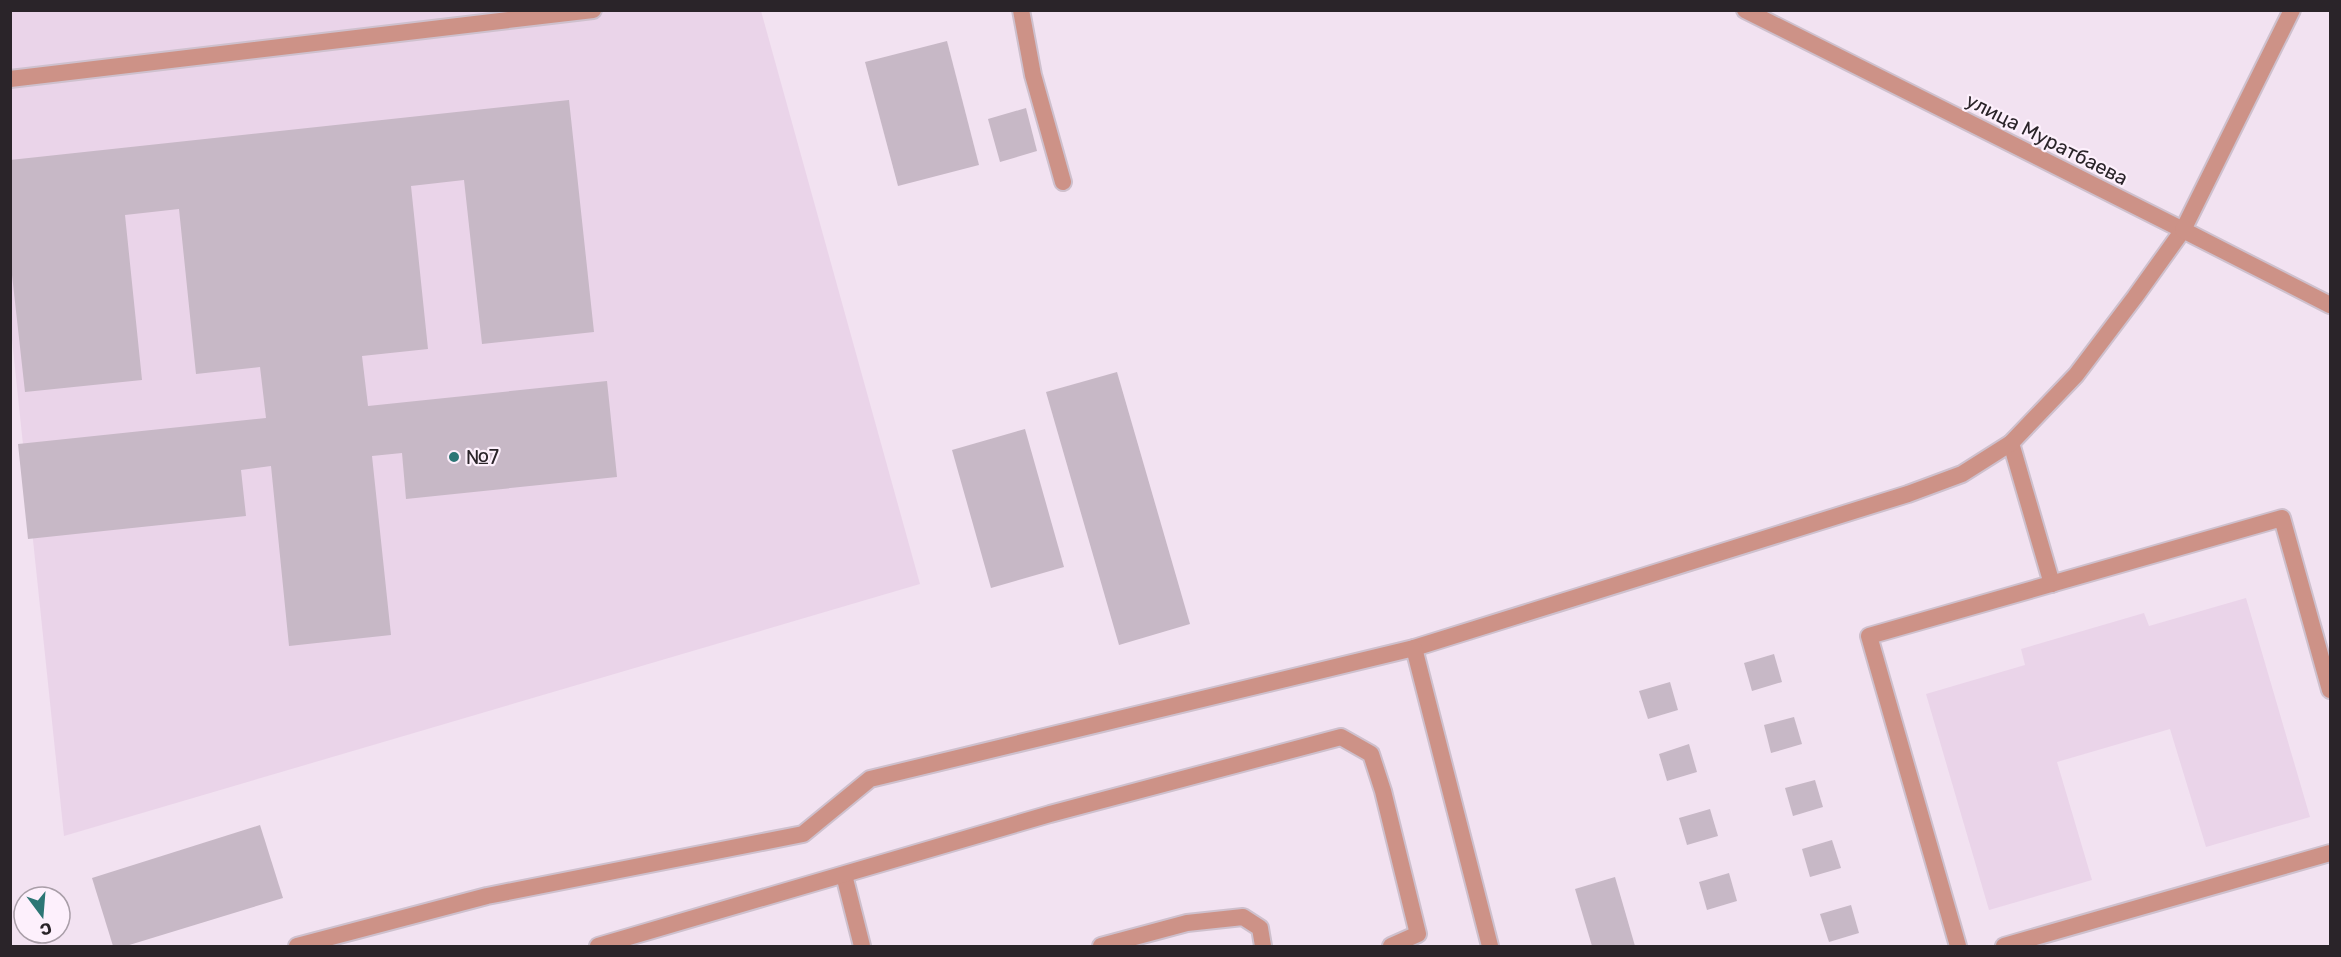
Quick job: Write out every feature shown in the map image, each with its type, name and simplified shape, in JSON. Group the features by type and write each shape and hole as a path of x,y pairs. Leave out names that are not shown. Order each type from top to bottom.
{"street":[{"path":"10,79 593,10"},
{"path":"1021,10 1033,75 1063,182"},
{"name":"улица Муратбаева","path":"1745,10 2331,305"},
{"path":"297,946 487,896 803,834 870,780 1414,648 1908,494 1962,474 2011,443 2076,375 2135,297 2182,230 2292,10"},
{"path":"2011,443 2052,584"},
{"path":"1958,946 1869,636 2282,518 2331,690"},
{"path":"1414,648 1490,946"},
{"path":"598,946 1050,814 1341,738 1371,754 1383,791 1419,940 1391,946"},
{"path":"2004,946 2331,853"},
{"path":"844,875 862,946"},
{"path":"1101,946 1187,923 1243,917 1260,928 1263,946"}],"shaded area":[{"name":"№7","path":"10,11 761,11 920,584 64,836 11,330"},
{"path":"2246,598 2310,817 2206,847 2170,729 2057,762 2092,880 1989,910 1926,694 2025,665 2021,649 2144,613 2149,626"}],"building":[{"path":"947,41 979,165 898,186 865,62"},
{"path":"569,100 594,332 482,344 464,180 411,186 428,349 362,356 368,406 607,381 617,477 406,499 402,453 372,456 391,635 289,646 271,466 241,470 246,516 28,539 18,444 266,418 260,367 196,374 179,209 125,215 142,380 25,392 10,257 10,160"},
{"path":"1026,108 1037,151 1000,162 988,119"},
{"path":"1117,372 1190,624 1119,645 1046,392"},
{"path":"1025,429 1064,567 991,588 952,450"},
{"path":"1774,654 1782,682 1752,691 1744,663"},
{"path":"1670,682 1678,710 1648,719 1639,691"},
{"path":"1794,717 1802,744 1771,753 1764,725"},
{"path":"1689,744 1697,772 1667,781 1659,754"},
{"path":"1815,780 1823,807 1793,816 1785,788"},
{"path":"1710,809 1718,836 1687,845 1679,818"},
{"path":"260,825 283,898 126,946 113,946 92,878"},
{"path":"1832,840 1841,868 1810,877 1802,849"},
{"path":"1729,873 1737,901 1707,910 1699,882"},
{"path":"1615,877 1635,946 1592,946 1575,889"},
{"path":"1851,905 1859,933 1829,942 1820,914"}],"place":[{"name":"№7","path":"454,457"}]}
